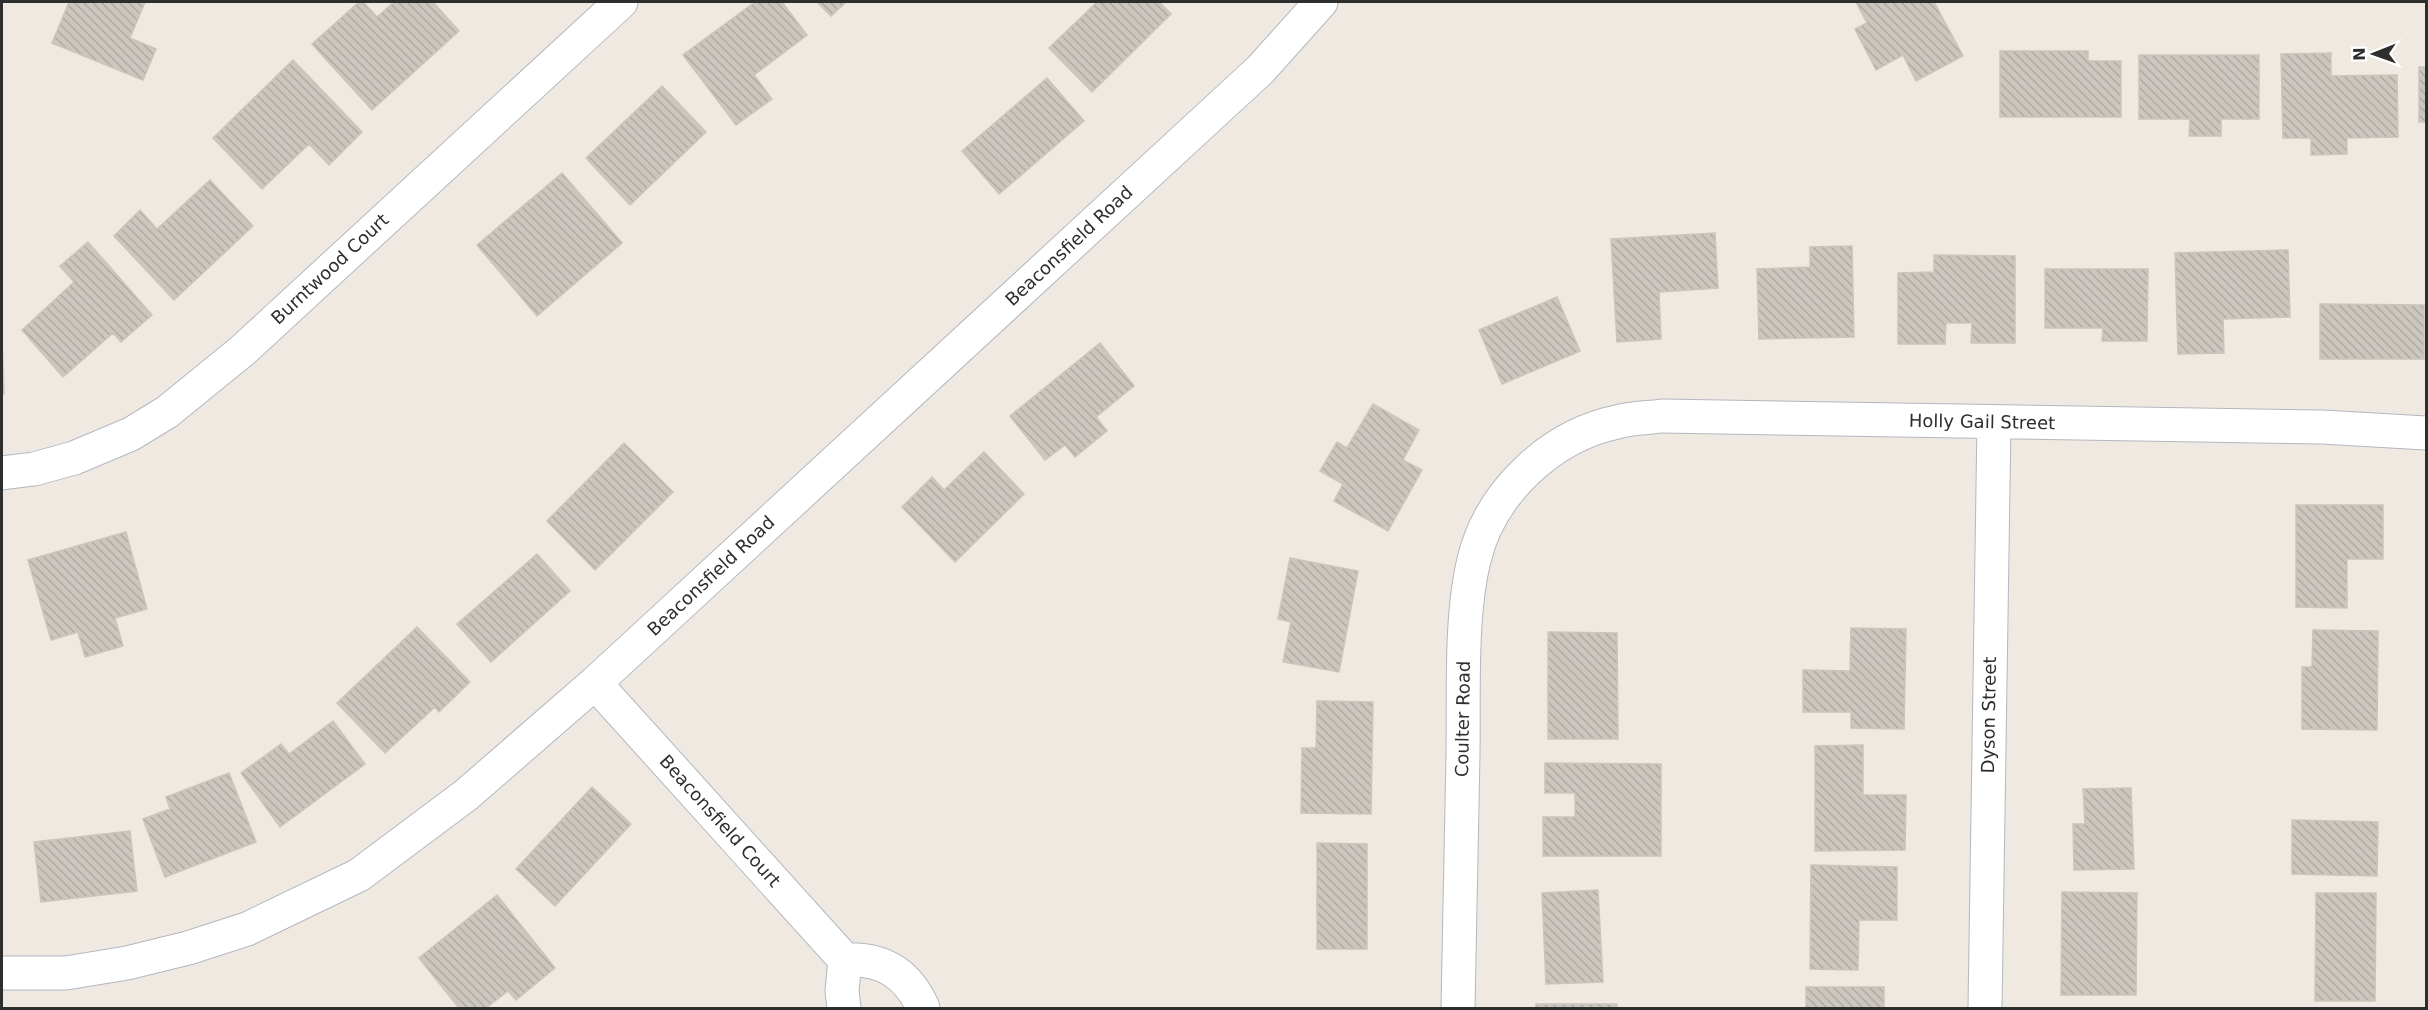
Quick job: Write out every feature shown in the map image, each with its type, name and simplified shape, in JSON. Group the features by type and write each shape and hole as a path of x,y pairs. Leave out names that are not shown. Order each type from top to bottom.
{"street":[{"name":"Burntwood Court","path":"2,473 34,469 74,458 131,434 167,412 242,351 621,2"},
{"name":"Beaconsfield Road","path":"2,973 66,972 127,963 188,948 247,929 359,875 466,795 595,683 1260,70 1304,24 1321,2"},
{"name":"Holly Gail Street","path":"1545,455 1589,430 1617,421 1662,416 2322,427 2427,433"},
{"name":"Dyson Street","path":"1985,1008 1994,422"},
{"name":"Coulter Road","path":"1458,1008 1465,633 1474,560 1490,518 1507,493 1545,455"},
{"name":"Beaconsfield Court","path":"595,683 846,960"},
{"path":"844,1008 842,991 846,960 863,959 889,966 904,976 915,990 923,1008"}],"building":[{"path":"69,2 145,2 130,38 156,49 143,80 52,43"},
{"path":"359,2 363,2 377,17 394,2 433,2 459,31 372,110 312,44"},
{"path":"755,2 782,2 807,35 754,75 772,99 736,125 683,55"},
{"path":"817,2 846,2 831,16"},
{"path":"1097,2 1159,2 1171,14 1092,92 1049,48"},
{"path":"1856,2 1934,2 1963,56 1916,81 1903,55 1876,70 1855,29 1867,23"},
{"path":"2000,51 2088,51 2088,61 2121,61 2121,117 2000,117"},
{"path":"2331,53 2331,76 2397,75 2398,137 2347,138 2347,154 2311,155 2311,138 2283,138 2281,54"},
{"path":"2139,55 2259,55 2259,119 2221,119 2221,136 2189,136 2190,119 2139,119"},
{"path":"293,60 362,132 329,165 309,144 262,189 213,138"},
{"path":"2419,67 2426,67 2426,122 2419,122"},
{"path":"1047,78 1084,121 999,194 962,151"},
{"path":"662,86 706,132 630,205 586,158"},
{"path":"562,173 622,243 537,316 477,245"},
{"path":"210,180 253,226 174,300 114,236 140,210 157,229"},
{"path":"1715,233 1718,288 1659,292 1661,339 1617,342 1611,239"},
{"path":"88,242 152,315 121,342 113,333 63,377 22,330 74,282 60,266"},
{"path":"1852,246 1854,337 1759,339 1757,269 1810,267 1810,247"},
{"path":"2288,250 2290,317 2223,319 2224,353 2178,354 2175,253"},
{"path":"1934,255 2015,256 2015,343 1971,343 1972,323 1946,323 1945,344 1898,344 1898,273 1934,272"},
{"path":"2045,269 2148,269 2147,341 2102,341 2103,328 2045,328"},
{"path":"1557,297 1580,351 1502,384 1479,330"},
{"path":"2320,304 2424,305 2424,359 2320,359"},
{"path":"2,338 4,394 2,394"},
{"path":"1100,343 1134,386 1096,417 1107,431 1075,457 1065,445 1045,460 1010,416"},
{"path":"1373,404 1419,430 1403,460 1422,470 1388,531 1334,501 1343,484 1320,471 1337,442 1347,448"},
{"path":"624,443 673,492 595,570 547,521"},
{"path":"984,452 1024,494 955,562 902,507 932,477 944,490"},
{"path":"2296,505 2383,505 2383,559 2347,559 2347,608 2296,607"},
{"path":"126,532 147,609 115,618 123,646 85,657 78,632 51,640 28,560"},
{"path":"537,554 570,591 491,662 457,624"},
{"path":"1290,558 1358,571 1339,672 1283,662 1291,622 1278,619"},
{"path":"417,627 470,682 439,712 435,707 385,753 337,703"},
{"path":"1851,628 1906,629 1904,729 1851,728 1851,712 1803,712 1803,670 1850,671"},
{"path":"2313,630 2378,631 2377,730 2302,729 2302,667 2312,667"},
{"path":"1548,632 1617,633 1618,739 1548,739"},
{"path":"1317,701 1373,702 1371,814 1301,813 1302,748 1316,748"},
{"path":"333,721 365,764 280,827 241,773 281,744 289,754"},
{"path":"1863,745 1863,795 1906,795 1905,850 1815,851 1815,746"},
{"path":"1545,763 1661,764 1661,856 1543,856 1543,817 1575,817 1575,793 1545,793"},
{"path":"229,773 256,842 165,877 143,819 170,809 166,797"},
{"path":"592,787 631,824 555,906 516,869"},
{"path":"2131,788 2134,869 2074,870 2073,824 2085,824 2083,789"},
{"path":"2292,820 2378,822 2377,876 2292,874"},
{"path":"130,831 137,891 41,902 34,842"},
{"path":"1317,843 1367,844 1367,949 1317,949"},
{"path":"1811,865 1897,867 1897,920 1859,920 1858,970 1810,969"},
{"path":"1598,890 1603,982 1546,984 1542,893"},
{"path":"2062,892 2137,893 2136,995 2061,995"},
{"path":"2316,893 2376,893 2375,1001 2315,1001"},
{"path":"497,895 555,968 516,1000 508,991 486,1008 459,1008 419,958"},
{"path":"1806,987 1884,987 1884,1008 1806,1008"},
{"path":"1536,1004 1617,1004 1617,1008 1536,1008"}]}
